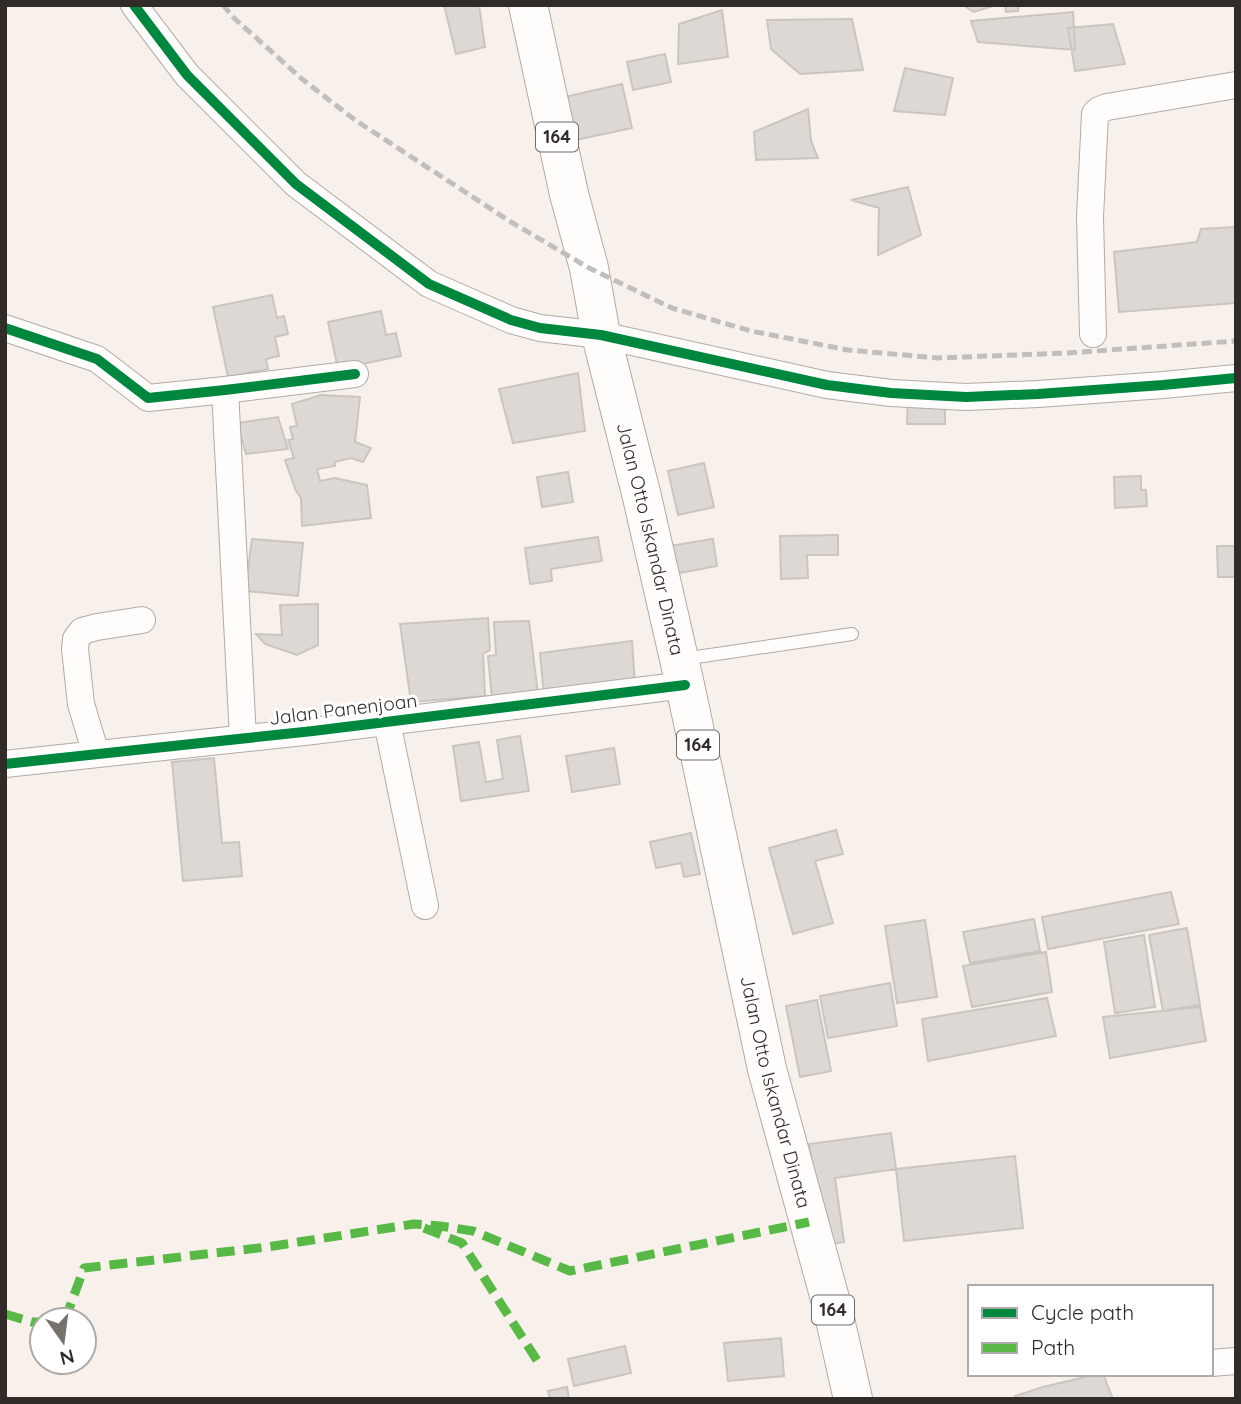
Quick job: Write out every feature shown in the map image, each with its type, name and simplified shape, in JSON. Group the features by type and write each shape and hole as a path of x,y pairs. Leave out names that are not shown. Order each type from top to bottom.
{"main road":[{"name":"Jalan Otto Iskandar Dinata","path":"528,5 569,194 589,268 601,335 682,672 767,1069 832,1306 853,1399"}],"street":[{"path":"134,5 187,75 296,184 429,284 511,320 540,328 601,335 827,385 891,393 966,397 1038,394 1236,378"},
{"path":"1093,334 1090,217 1095,114 1107,107 1236,85"},
{"path":"5,328 97,359 148,398 355,374"},
{"path":"225,390 243,738"},
{"path":"96,754 81,704 76,639 82,631 142,620"},
{"name":"Jalan Panenjoan","path":"5,764 387,722 682,672"},
{"path":"387,722 425,906"},
{"path":"1213,1363 1236,1361"}],"lane":[{"path":"682,672 852,634"}],"building":[{"path":"444,5 479,5 485,47 456,54"},
{"path":"963,5 992,5 993,6 974,12"},
{"path":"1005,5 1019,5 1018,11 1006,12"},
{"path":"722,10 728,57 678,64 679,24"},
{"path":"1073,12 1075,50 978,42 971,21"},
{"path":"852,19 863,70 800,74 771,49 767,20"},
{"path":"1113,24 1125,64 1075,71 1068,28"},
{"path":"665,54 671,82 633,90 627,62"},
{"path":"905,68 953,78 945,115 894,111"},
{"path":"622,84 632,128 566,142 556,99"},
{"path":"808,109 811,141 818,158 756,160 754,132"},
{"path":"908,187 921,235 878,255 879,208 851,200"},
{"path":"1236,227 1236,303 1119,312 1114,252 1197,242 1201,229"},
{"path":"272,295 277,318 284,316 288,334 275,337 279,356 266,359 268,369 228,377 213,307"},
{"path":"381,311 386,335 396,333 401,356 338,369 328,322"},
{"path":"578,373 585,431 513,443 499,389"},
{"path":"321,395 360,397 355,442 371,448 363,462 351,458 335,462 335,466 317,469 320,481 335,478 367,485 371,518 302,526 301,498 285,460 294,458 288,440 293,439 290,427 297,426 292,404"},
{"path":"908,399 945,399 945,424 907,424"},
{"path":"278,417 288,449 246,454 237,423"},
{"path":"704,463 714,507 678,515 668,471"},
{"path":"568,472 573,502 542,507 537,477"},
{"path":"1141,476 1141,490 1146,490 1147,506 1115,508 1114,477"},
{"path":"838,535 838,555 807,555 808,578 781,579 780,536"},
{"path":"598,537 602,561 551,569 552,581 530,584 525,548"},
{"path":"252,539 303,543 298,596 245,591"},
{"path":"713,539 717,566 674,574 669,546"},
{"path":"1217,546 1236,546 1236,577 1218,577"},
{"path":"318,604 318,645 297,655 265,644 256,634 282,635 280,605"},
{"path":"488,618 490,650 483,654 485,696 411,702 400,624"},
{"path":"529,621 538,694 492,698 488,656 496,655 494,622"},
{"path":"632,641 635,685 544,695 540,653"},
{"path":"520,736 529,791 461,801 453,746 479,742 486,782 503,779 497,740"},
{"path":"614,748 620,784 572,792 566,756"},
{"path":"214,758 222,843 239,842 242,876 183,881 172,762"},
{"path":"836,830 843,854 815,861 833,923 793,934 769,848"},
{"path":"691,833 700,874 684,877 681,863 656,868 650,842"},
{"path":"1171,892 1179,924 1048,949 1042,917"},
{"path":"1034,919 1040,951 970,963 963,932"},
{"path":"925,920 937,997 897,1003 885,926"},
{"path":"1187,928 1200,1005 1163,1011 1149,935"},
{"path":"1144,935 1155,1007 1115,1013 1104,942"},
{"path":"1046,952 1052,992 972,1007 963,966"},
{"path":"890,983 897,1026 828,1038 820,996"},
{"path":"1047,998 1056,1036 928,1061 922,1019"},
{"path":"817,1000 831,1071 800,1077 786,1006"},
{"path":"1200,1007 1206,1041 1110,1058 1103,1017"},
{"path":"891,1133 896,1169 835,1178 844,1242 823,1245 809,1144"},
{"path":"1015,1156 1023,1228 904,1241 896,1169"},
{"path":"781,1338 784,1376 728,1381 724,1343"},
{"path":"625,1346 631,1373 574,1386 568,1359"},
{"path":"1090,1376 1104,1376 1113,1399 1016,1399 1015,1396"},
{"path":"567,1387 569,1399 550,1399 548,1391"}],"railway":[{"path":"223,5 302,79 355,120 511,222 589,268 672,308 751,331 848,350 938,358 1067,353 1236,341"}],"marked path":[{"path":"70,1306 84,1268 267,1247 414,1224 473,1231 570,1271 809,1222"},
{"path":"424,1228 462,1243 540,1365"},
{"path":"5,1314 28,1321"}],"cycle path":[{"path":"134,5 187,75 296,184 429,284 511,320 540,328 601,335 827,385 891,393 966,397 1038,394 1236,378"},
{"path":"5,328 97,359 148,398 355,374"},
{"path":"5,764 313,731 685,685"}]}
